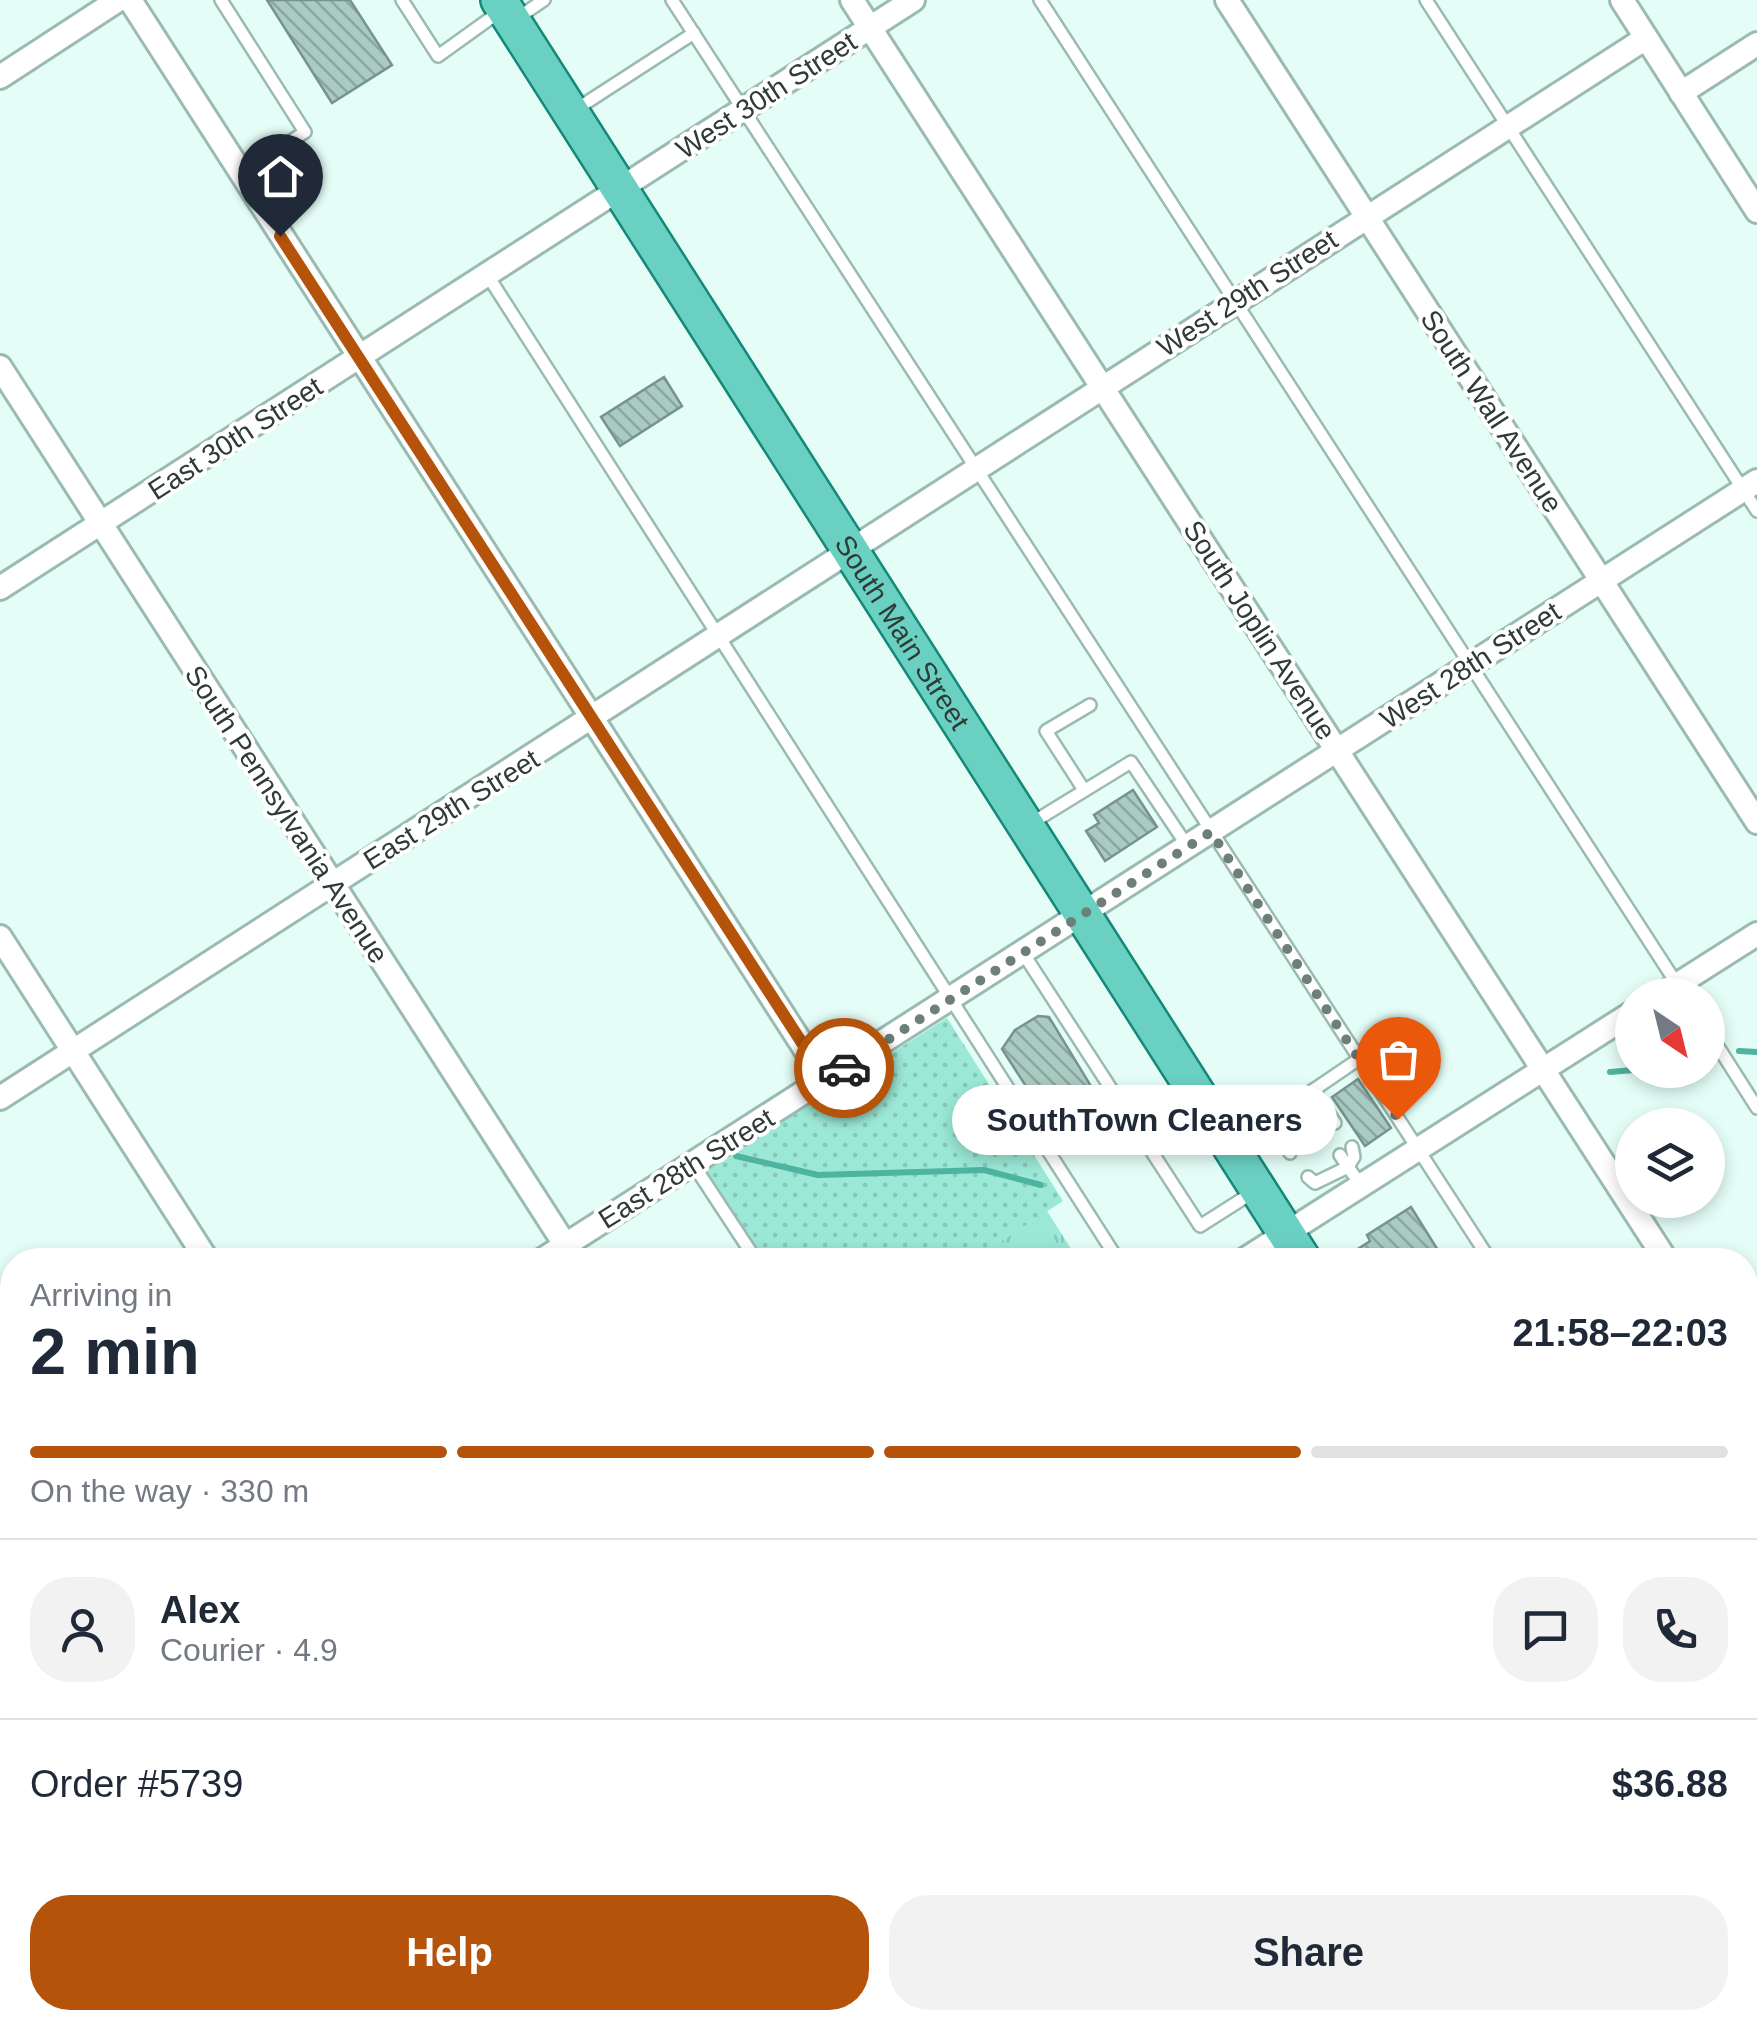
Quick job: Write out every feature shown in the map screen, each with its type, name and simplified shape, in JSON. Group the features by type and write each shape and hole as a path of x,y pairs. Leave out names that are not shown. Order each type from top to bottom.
{"main road":[{"name":"South Main Street","path":"503,7 1294,1246"}],"street":[{"path":"0,77 118,0"},
{"path":"130,0 826,1080"},
{"name":"South Joplin Avenue","path":"852,0 1658,1248"},
{"name":"West 30th Street","path":"620,190 913,0"},
{"name":"South Wall Avenue","path":"1227,0 1757,822"},
{"path":"1622,0 1757,211"},
{"name":"West 29th Street","path":"849,551 1646,38"},
{"path":"1681,92 1757,44"},
{"name":"East 30th Street","path":"0,588 620,190"},
{"name":"South Pennsylvania Avenue","path":"0,367 567,1248"},
{"name":"West 28th Street","path":"1082,915 1750,485"},
{"name":"East 29th Street","path":"0,1098 849,551"},
{"name":"East 28th Street","path":"576,1248 694,1164 1082,915"},
{"path":"1693,978 1757,934"},
{"path":"0,938 198,1248"},
{"path":"1294,1246 1355,1176 1418,1149 1615,1024"}],"lane":[{"path":"221,0 306,132 240,174"},
{"path":"402,0 438,56 503,7 544,0"},
{"path":"672,0 1482,1248"},
{"path":"1040,0 1470,665 1666,978"},
{"path":"1426,0 1750,485 1757,511"},
{"path":"571,113 694,33"},
{"path":"488,276 954,998 1110,1248"},
{"path":"1084,790 1046,731 1090,706"},
{"path":"1026,826 1130,762 1188,847"},
{"path":"1023,953 1200,1226 1258,1190"},
{"path":"1725,1058 1757,1108"},
{"path":"1230,1146 1359,1059"},
{"path":"1313,1090 1335,1123"},
{"path":"1300,1100 1323,1131"},
{"path":"1285,1110 1306,1142"},
{"path":"1269,1120 1290,1153"},
{"path":"1352,1147 1355,1176"},
{"path":"1340,1155 1355,1176"},
{"path":"694,1164 748,1248"},
{"path":"1308,1177 1315,1183 1326,1173 1355,1176"}],"green space":[{"path":"947,1018 1063,1201 991,1248 750,1248 703,1172"},
{"path":"1047,1211 1070,1248 990,1248"}],"building":[{"path":"267,0 350,0 392,65 332,103"},
{"path":"664,377 682,406 620,446 601,417"},
{"path":"1133,790 1157,827 1105,861 1086,831 1099,823 1094,815"},
{"path":"1038,1016 1049,1017 1100,1101 1065,1123 1049,1122 1002,1049 1015,1030"},
{"path":"1358,1079 1391,1128 1365,1146 1332,1097"},
{"path":"1411,1207 1437,1248 1359,1248 1370,1241 1367,1235"}],"waterway":[{"path":"1739,1051 1757,1052"},
{"path":"1610,1072 1615,1072"},
{"path":"736,1156 818,1175 984,1170 1041,1185"}],"way so far":[{"path":"844,1068 1211,832 1398,1119"}],"place":[{"name":"SouthTown Cleaners","path":"1398,1119"}],"route":[{"path":"280,236 826,1080 844,1068"}]}
